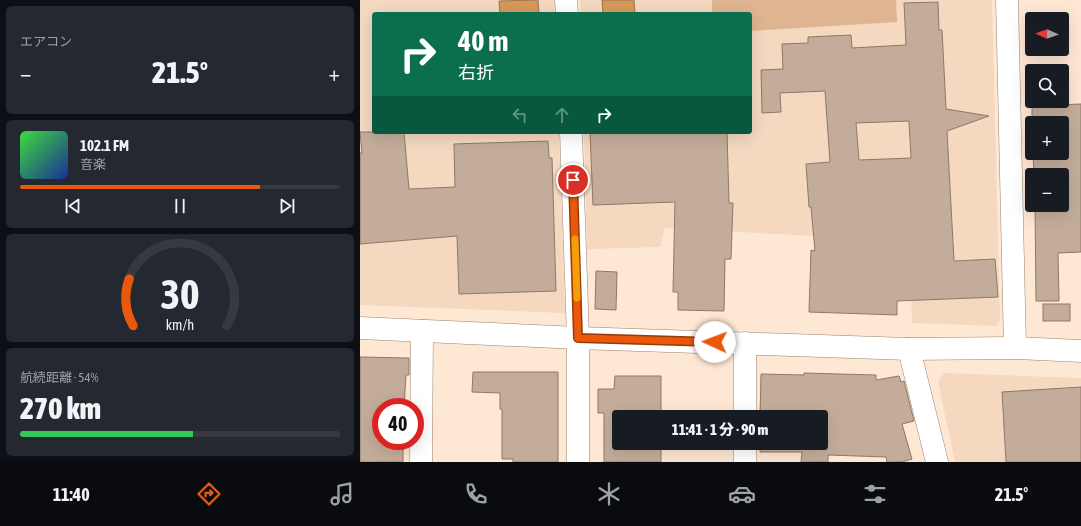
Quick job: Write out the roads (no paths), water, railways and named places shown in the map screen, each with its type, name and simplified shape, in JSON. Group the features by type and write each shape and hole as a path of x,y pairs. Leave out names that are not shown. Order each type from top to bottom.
{"street":[{"path":"566,0 567,12"},
{"path":"1007,0 1015,348"},
{"path":"571,134 578,338 578,462"},
{"path":"360,328 578,338 909,349 1015,348 1081,351"},
{"path":"421,462 422,331"},
{"path":"745,343 745,410"},
{"path":"909,349 937,462"},
{"path":"744,462 745,450"}]}
